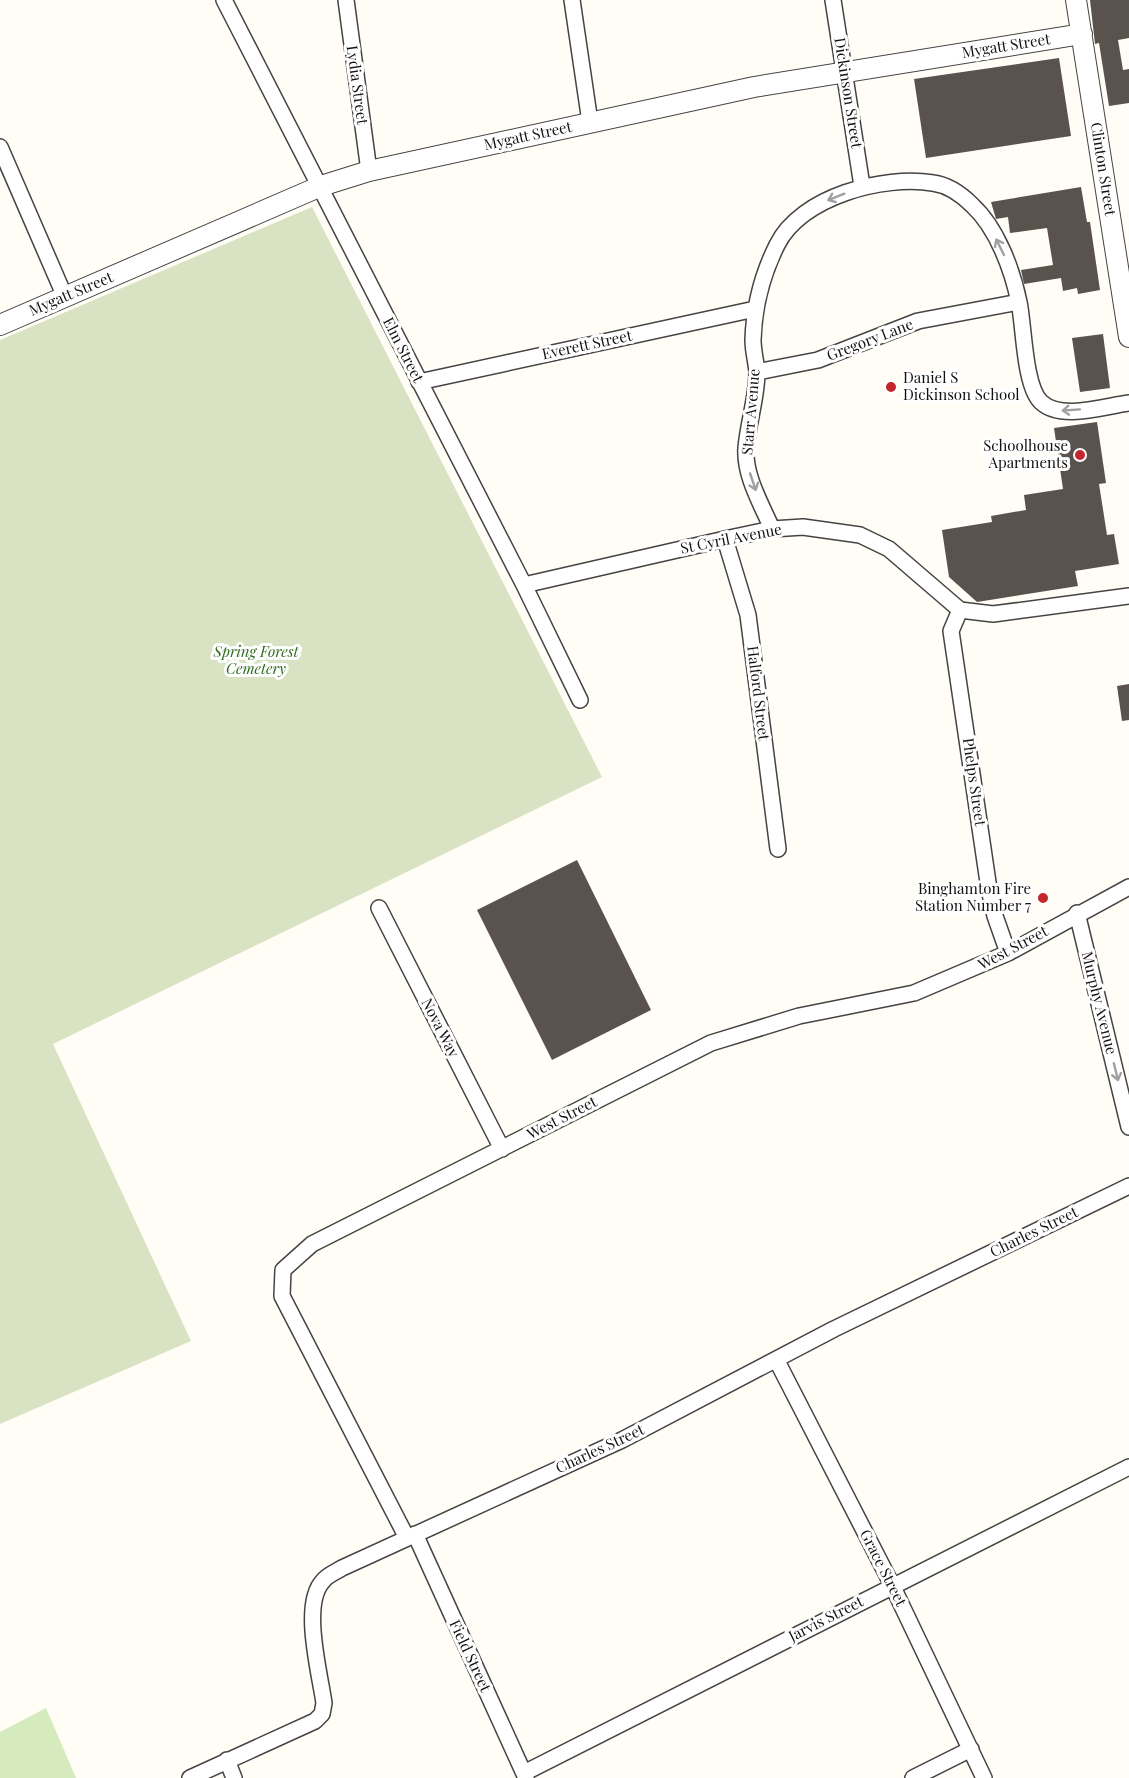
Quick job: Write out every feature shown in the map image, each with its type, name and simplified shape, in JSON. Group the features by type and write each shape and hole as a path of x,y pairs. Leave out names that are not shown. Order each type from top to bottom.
{"street":[{"name":"Elm Street","path":"224,0 524,585 580,700"},
{"name":"Lydia Street","path":"346,0 369,171"},
{"path":"572,0 590,122"},
{"name":"Dickinson Street","path":"833,0 862,186"},
{"name":"Clinton Street","path":"1076,0 1129,338"},
{"name":"Mygatt Street","path":"0,325 321,186 369,171 590,122 844,71 1082,34"},
{"path":"0,147 65,297"},
{"name":"Starr Avenue","path":"772,529 754,488 746,450 757,372 753,343 755,309 764,276 778,242 794,224 823,202 862,186 904,181 934,183 951,188 974,206 999,242 1019,302 1033,388 1040,401 1050,409 1065,411 1129,403"},
{"name":"Gregory Lane","path":"757,372 819,360 918,321 1019,302"},
{"name":"Everett Street","path":"419,382 755,309"},
{"name":"St Cyril Avenue","path":"524,585 772,529 803,527 860,535 888,549 960,610"},
{"name":"Halford Street","path":"725,539 748,615 778,849"},
{"path":"960,610 993,614 1129,596"},
{"name":"Phelps Street","path":"960,610 951,631 989,889 994,916 1008,953"},
{"name":"West Street","path":"411,1536 282,1296 283,1270 312,1244 711,1043 799,1016 914,993 1008,953 1077,913 1129,887"},
{"name":"Nova Way","path":"379,908 502,1149"},
{"name":"Murphy Avenue","path":"1077,913 1129,1127"},
{"name":"Charles Street","path":"190,1778 315,1721 322,1714 324,1703 312,1619 316,1592 322,1581 342,1568 622,1440 777,1361 834,1329 1129,1186"},
{"name":"Grace Street","path":"777,1361 892,1585 984,1778"},
{"name":"Jarvis Street","path":"525,1775 892,1585 1129,1467"},
{"name":"Field Street","path":"411,1536 525,1775"},
{"path":"913,1778 970,1749"},
{"path":"227,1760 234,1778"}],"green space":[{"name":"Spring Forest Cemetery","path":"312,207 602,777 53,1044 191,1341 0,1424 0,340"},
{"path":"46,1708 76,1778 0,1778 0,1732"}],"building":[{"path":"1090,0 1129,0 1129,38 1118,40 1123,70 1129,69 1129,103 1109,106 1099,43 1095,44"},
{"path":"1059,58 1071,136 926,158 914,79"},
{"path":"1081,187 1087,222 1090,222 1100,290 1078,294 1077,288 1063,291 1061,278 1024,284 1021,270 1053,265 1047,228 1010,233 1008,217 996,219 991,202"},
{"path":"1103,334 1110,388 1080,392 1072,338"},
{"path":"1097,422 1106,483 1099,484 1107,535 1114,534 1119,564 1075,571 1078,586 977,602 949,577 942,530 992,522 991,516 1026,510 1024,495 1063,489 1054,428"},
{"path":"1129,684 1129,720 1122,721 1117,686"},
{"path":"577,860 651,1010 552,1060 477,910"}],"place":[{"name":"Daniel S Dickinson School","path":"891,387"},
{"name":"Schoolhouse Apartments","path":"1080,455"},
{"name":"Binghamton Fire Station Number 7","path":"1043,898"}]}
